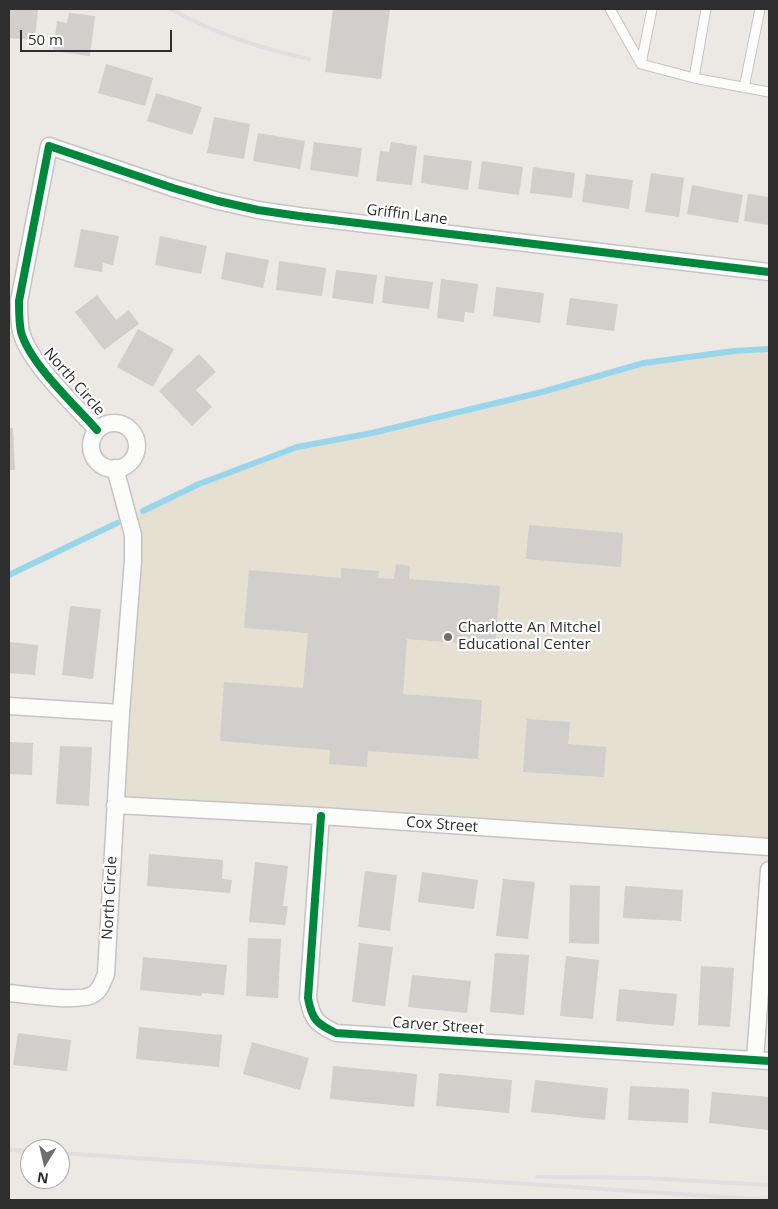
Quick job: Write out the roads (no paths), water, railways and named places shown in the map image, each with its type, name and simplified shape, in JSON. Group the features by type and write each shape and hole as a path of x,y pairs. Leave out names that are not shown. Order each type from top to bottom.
{"street":[{"name":"Griffin Lane","path":"49,146 173,188 258,210 769,272"},
{"name":"North Circle","path":"49,146 19,302 19,317 28,348 37,363 97,430"},
{"name":"North Circle","path":"110,423 117,423 130,429 134,435 136,449 134,456 129,462 123,466 107,468 95,459 91,444 97,430 110,423"},
{"name":"North Circle","path":"9,993 84,998 94,994 102,985 106,974 133,561 132,535 115,468"},
{"path":"9,706 122,713"},
{"name":"Cox Street","path":"116,806 321,816 769,847"},
{"name":"Carver Street","path":"321,816 308,998 311,1014 321,1026 336,1033 762,1061"},
{"path":"762,1061 769,870"}],"lane":[{"path":"610,9 641,64 694,78 769,92"},
{"path":"641,64 652,9"},
{"path":"694,78 706,9"},
{"path":"744,88 760,9"}],"waterway":[{"path":"143,511 199,484 297,447 372,433 542,392 644,363 734,351 769,349"},
{"path":"9,575 117,523"}],"railway":[{"path":"171,9 221,33 273,50 309,59"},
{"path":"9,1150 20,1151"},
{"path":"70,1154 769,1200"},
{"path":"537,1177 644,1178 769,1185"}],"place":[{"name":"Charlotte An Mitchel Educational Center","path":"448,637"}]}
